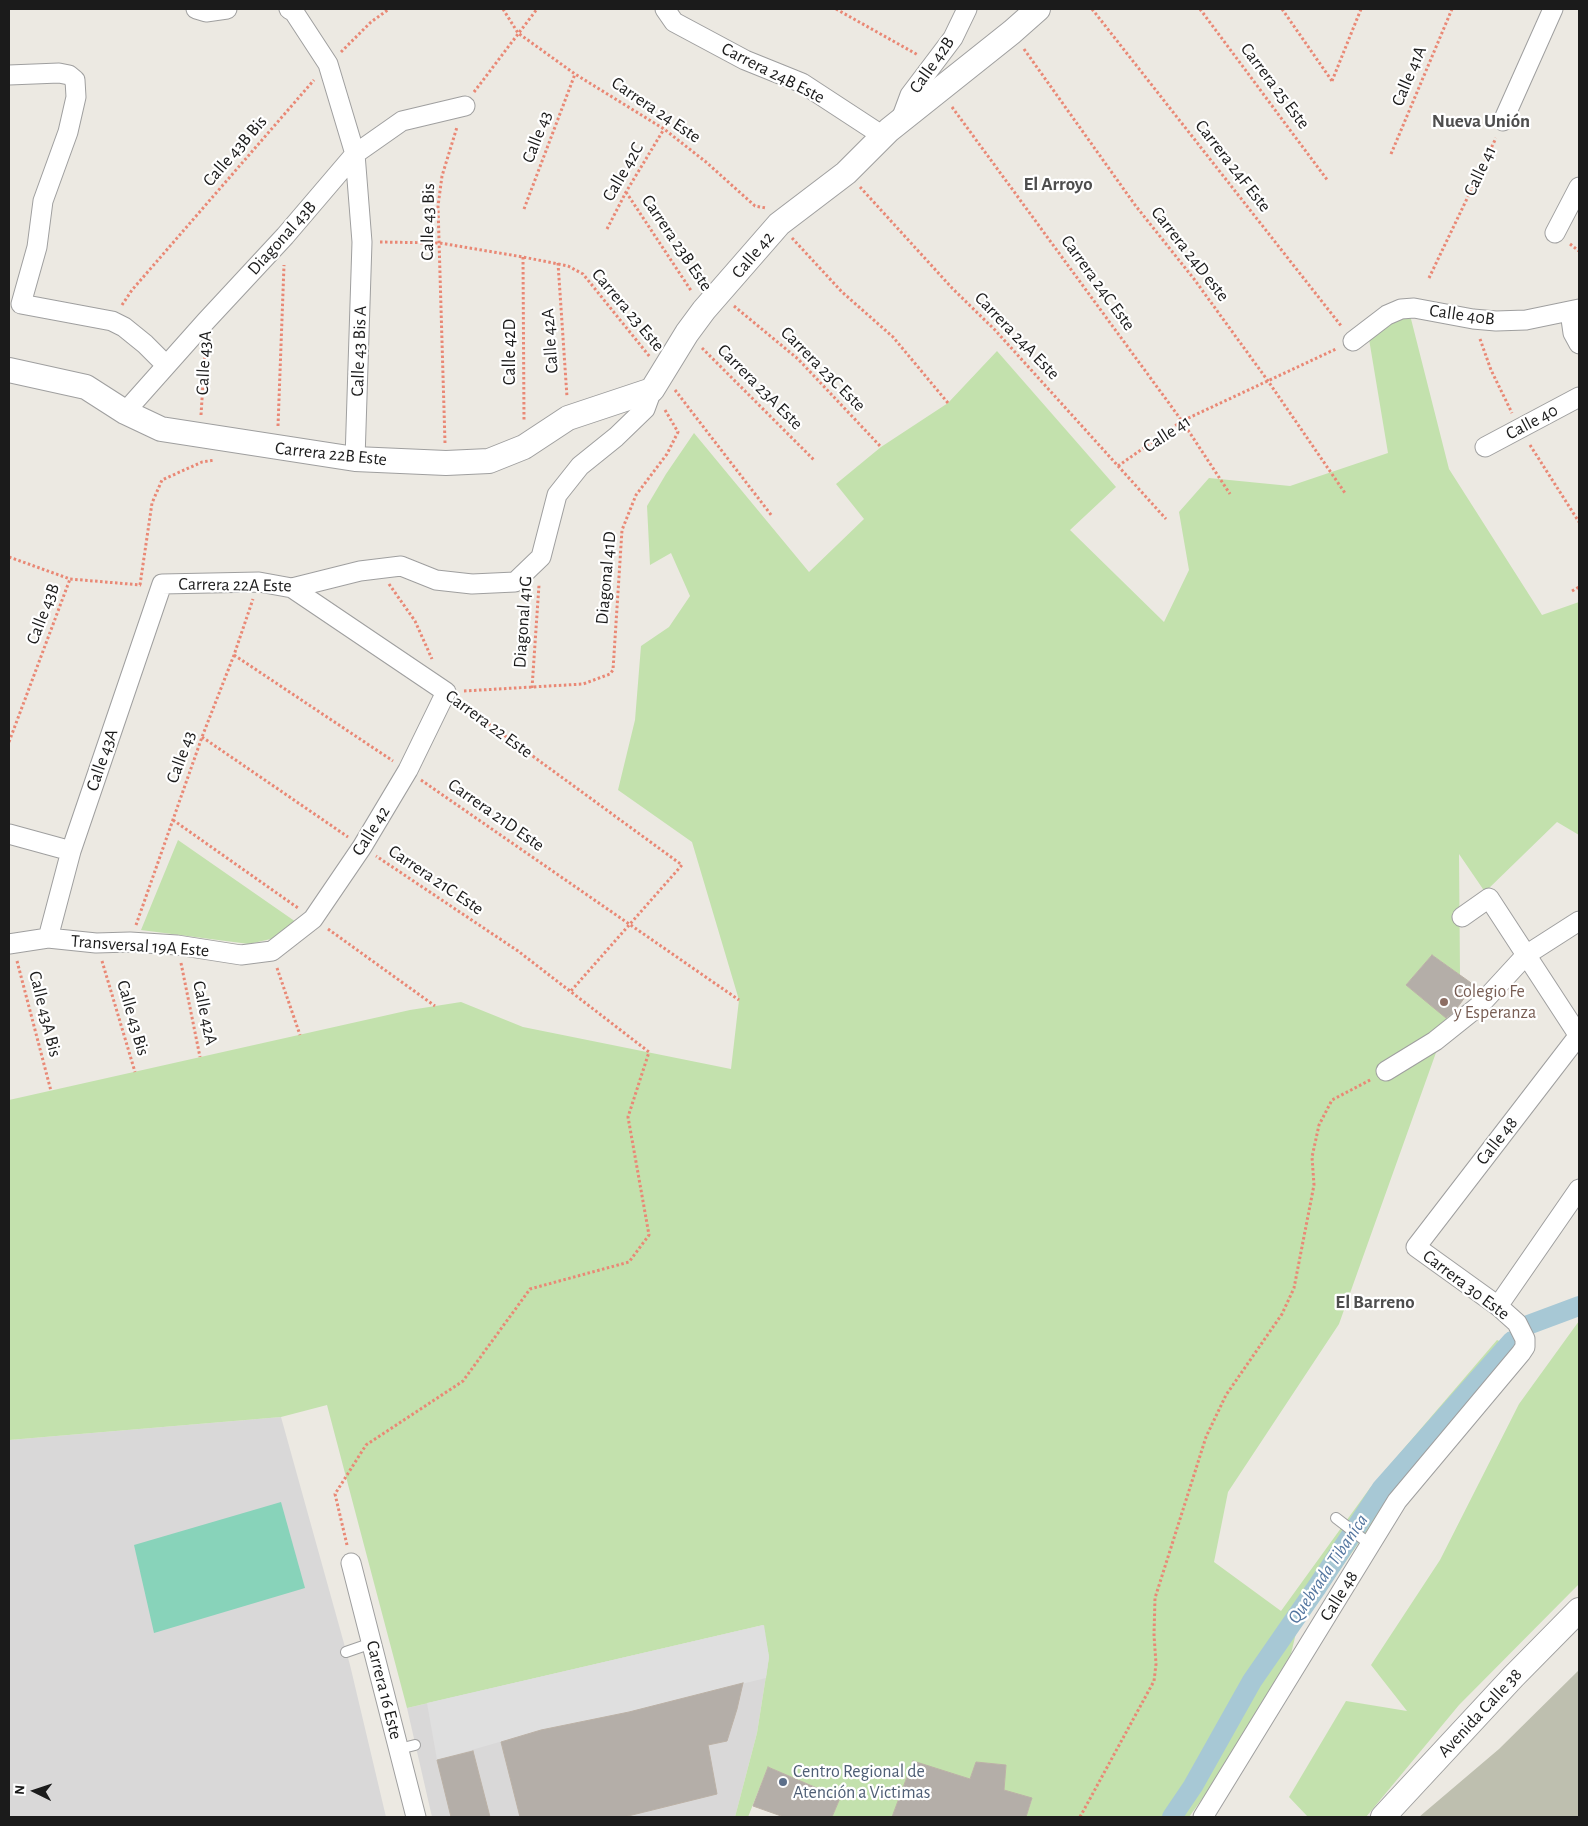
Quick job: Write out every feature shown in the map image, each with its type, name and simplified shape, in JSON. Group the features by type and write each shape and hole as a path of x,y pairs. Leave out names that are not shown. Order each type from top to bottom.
{"street":[{"path":"196,9 206,12 227,9"},
{"name":"Calle 43 Bis A","path":"288,9 294,12 328,64 355,154 362,242 355,459"},
{"name":"Carrera 24B Este","path":"666,9 674,22 745,60 802,83 891,129"},
{"name":"Calle 42B","path":"891,129 910,95 953,38 968,9"},
{"name":"Calle 42","path":"541,557 557,495 580,466 616,437 645,409 658,382 687,333 712,302 773,216 846,173 891,129 1038,9"},
{"path":"1503,121 1553,9"},
{"path":"9,75 59,73 69,75 75,80 76,97 68,132 43,201 37,247 21,304 112,321 124,327 145,344 166,365"},
{"name":"Diagonal 43B","path":"126,412 166,365 285,236 355,154 402,121 465,106"},
{"path":"1555,234 1579,187"},
{"name":"Calle 40B","path":"1353,341 1387,315 1401,309 1414,308 1473,319 1496,321 1526,320 1574,310"},
{"path":"1574,310 1573,333 1579,344"},
{"name":"Carrera 22B Este","path":"9,370 86,387 126,412 161,429 355,459 446,463 489,461 524,447 568,418 658,382"},
{"name":"Calle 40","path":"1485,447 1579,397"},
{"name":"Carrera 22A Este","path":"162,584 259,582 292,588 378,568 401,566 436,580 472,584 515,582 541,557"},
{"name":"Calle 43A","path":"48,938 71,851 162,584"},
{"name":"Carrera 22 Este","path":"292,588 446,692"},
{"name":"Calle 42","path":"272,951 314,919 362,847 408,770 446,692"},
{"path":"9,834 71,851"},
{"path":"1462,917 1489,898 1526,956 1573,1014 1579,1035"},
{"path":"1386,1071 1435,1041 1480,1004 1526,956 1579,921"},
{"name":"Transversal 19A Este","path":"11,944 48,938 96,943 130,942 177,945 241,955 272,951"},
{"name":"Calle 48","path":"1416,1247 1579,1035"},
{"path":"1498,1306 1579,1189"},
{"name":"Carrera 30 Este","path":"1416,1247 1498,1306 1521,1331"},
{"name":"Calle 48","path":"1203,1817 1397,1501 1522,1353 1525,1347 1521,1331"},
{"name":"Carrera 16 Este","path":"351,1563 372,1642 407,1747 416,1817"},
{"name":"Avenida Calle 38","path":"1383,1817 1513,1677 1579,1610"}],"lane":[{"path":"1336,1518 1371,1545"},
{"path":"346,1652 372,1642"}],"path":[{"name":"Calle 43B Bis","path":"112,321 132,290 328,64 371,22 388,9"},
{"name":"Carrera 24 Este","path":"503,9 518,33 575,74 664,129 706,162 754,206 773,216 842,292 893,337 948,403"},
{"name":"Calle 43 Bis","path":"446,463 438,206 442,176 465,106 537,9"},
{"path":"836,9 934,64"},
{"name":"Carrera 24F Este","path":"1092,9 1353,341"},
{"name":"Carrera 25 Este","path":"1200,9 1328,181"},
{"path":"1282,9 1332,81 1361,9"},
{"name":"Calle 41A","path":"1391,154 1452,9"},
{"name":"Carrera 24D este","path":"1012,32 1135,205 1194,280 1268,381 1345,493"},
{"name":"Calle 43","path":"524,209 575,74"},
{"name":"Carrera 24C Este","path":"940,90 1182,421 1230,494"},
{"name":"Calle 41","path":"1430,278 1503,121"},
{"name":"Calle 42C","path":"607,229 626,192 664,129"},
{"name":"Carrera 24A Este","path":"846,173 952,288 995,330 1166,519"},
{"name":"Carrera 23B Este","path":"626,192 712,302"},
{"path":"278,448 285,236"},
{"name":"Carrera 23 Este","path":"362,242 440,244 524,256 568,266 583,274 636,343 658,382 685,403 772,516"},
{"name":"Calle 42D","path":"524,256 524,447"},
{"name":"Calle 42A","path":"558,263 568,418"},
{"name":"Carrera 23C Este","path":"712,302 798,359 881,447"},
{"path":"1473,319 1491,370 1520,429 1579,522"},
{"name":"Calle 43A","path":"200,435 206,321"},
{"name":"Carrera 23A Este","path":"687,333 814,460"},
{"name":"Calle 41","path":"1118,466 1182,421 1353,341"},
{"name":"Diagonal 41D","path":"532,688 583,684 610,674 613,670 622,530 636,495 667,454 678,432 658,382"},
{"path":"140,585 152,503 162,480"},
{"name":"Carrera 22A Este","path":"9,557 70,579 140,585 162,584"},
{"name":"Diagonal 41G","path":"532,688 541,557"},
{"path":"378,568 415,621 446,692 532,688"},
{"name":"Calle 43B","path":"9,742 70,579"},
{"name":"Calle 43","path":"130,942 259,582"},
{"path":"1572,591 1579,587"},
{"name":"Carrera 21D Este","path":"234,655 408,770 739,1000"},
{"name":"Carrera 22 Este","path":"446,692 682,865 631,925"},
{"name":"Carrera 21C Este","path":"202,737 518,951 649,1052 628,1118 649,1235 629,1262 530,1289 463,1381 366,1445 335,1494 351,1563"},
{"path":"570,992 631,925"},
{"name":"Calle 43 Bis","path":"96,943 135,1072"},
{"name":"Calle 43A Bis","path":"11,944 51,1091"},
{"name":"Calle 42A","path":"177,945 200,1057"},
{"path":"272,951 300,1035"},
{"path":"1080,1817 1154,1680 1156,1664 1154,1635 1155,1598 1206,1437 1226,1396 1282,1314 1294,1288 1314,1185 1312,1156 1319,1124 1332,1100 1386,1071"}],"shaded area":[{"path":"281,1417 350,1665 386,1817 9,1817 9,1440"},
{"path":"764,1625 769,1657 757,1733 735,1817 432,1817 407,1708"},
{"path":"764,1625 769,1657 766,1678 587,1722 541,1730 437,1760 427,1703"},
{"path":"1579,1670 1579,1817 1419,1817 1499,1749"}],"green space":[{"path":"1409,311 1449,469 1542,615 1579,602 1579,835 1557,822 1485,892 1459,854 1460,975 1432,955 1406,985 1448,1019 1339,1324 1228,1492 1214,1562 1281,1611 1370,1488 1497,1340 1514,1347 1426,1446 1296,1633 1291,1654 1210,1788 1189,1817 1026,1817 1032,1799 1004,1790 1006,1765 976,1762 970,1779 913,1762 892,1817 832,1817 840,1798 768,1767 748,1817 735,1817 757,1733 769,1657 763,1625 407,1708 327,1405 281,1417 9,1440 9,1100 410,1010 461,1002 523,1027 731,1069 739,1000 692,842 618,790 635,720 641,646 669,627 690,596 671,553 650,565 647,506 694,433 809,572 864,519 836,484 881,447 948,403 997,351 1116,487 1070,530 1164,622 1189,570 1179,512 1209,478 1290,486 1388,453 1368,333"},
{"path":"178,840 296,922 275,938 249,944 141,930"},
{"path":"1579,1321 1579,1584 1459,1705 1366,1817 1308,1817 1289,1797 1346,1701 1407,1711 1371,1665 1440,1560 1519,1404"},
{"path":"281,1502 305,1588 154,1633 134,1545"}],"building":[{"name":"Colegio Fe y Esperanza","path":"1432,955 1474,985 1454,1012 1446,1018 1406,985"},
{"path":"743,1683 727,1741 708,1745 717,1794 624,1817 520,1817 501,1742 541,1730 629,1712"},
{"path":"473,1751 490,1817 451,1817 437,1760"},
{"path":"913,1761 970,1779 976,1762 1006,1765 1004,1790 1032,1798 1026,1817 892,1817"},
{"name":"Centro Regional de Atención a Victimas","path":"768,1767 840,1798 832,1817 784,1817 753,1806"}],"waterway":[{"name":"Quebrada Tibaníca","path":"1528,1325 1579,1306"},
{"name":"Quebrada Tibaníca","path":"1172,1817 1193,1786 1252,1681 1382,1488 1512,1341"}],"place":[{"name":"Colegio Fe y Esperanza","path":"1444,1002"},
{"name":"Centro Regional de Atención a Victimas","path":"783,1782"}],"district":[{"name":"Nueva Unión","path":"1481,121"},
{"name":"El Arroyo","path":"1058,184"},
{"name":"El Barreno","path":"1375,1302"}]}
